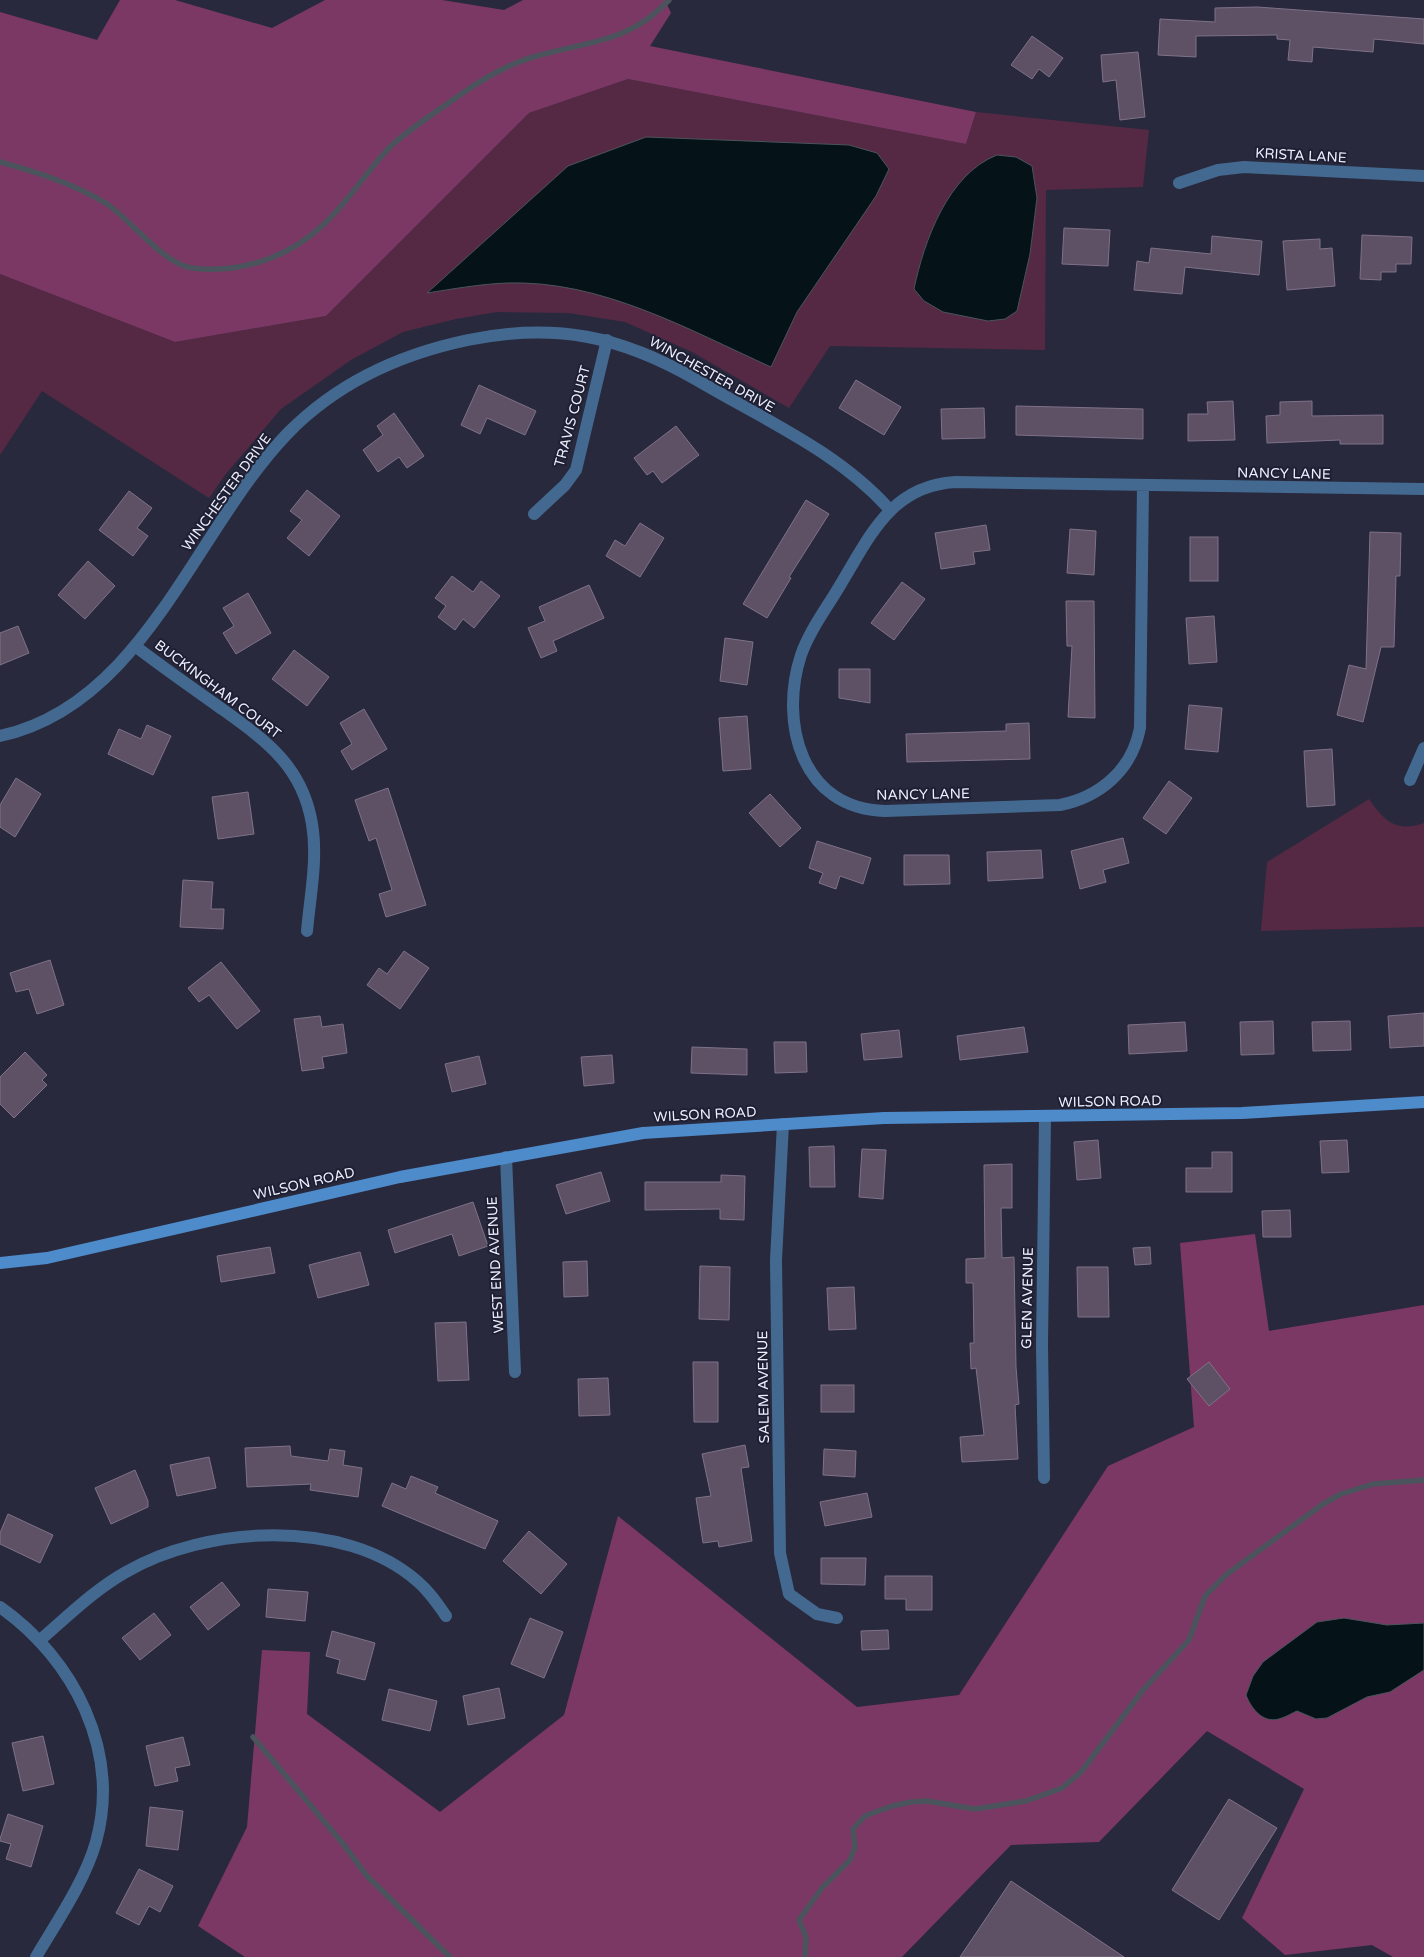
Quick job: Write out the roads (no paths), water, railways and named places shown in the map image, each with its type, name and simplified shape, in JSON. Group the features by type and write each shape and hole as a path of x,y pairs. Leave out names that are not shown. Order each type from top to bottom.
{"street":[{"name":"KRISTA LANE","path":"1179,184 1218,170 1244,167 1424,176"},
{"name":"WINCHESTER DRIVE","path":"0,736 40,723 72,706 114,671 134,646 271,452 309,413 332,396 378,368 436,347 511,332 544,331 607,340 634,349 675,368 829,457 868,486 890,510"},
{"name":"TRAVIS COURT","path":"534,514 565,485 576,470 607,340"},
{"name":"NANCY LANE","path":"1143,486 1140,720 1137,743 1123,768 1101,790 1077,801 1051,806 885,811 865,809 846,802 826,791 809,770 798,743 793,715 795,676 800,658 813,632 867,541 890,510 918,490 944,482 1424,490"},
{"name":"BUCKINGHAM COURT","path":"134,646 258,735 282,757 295,775 307,804 313,836 314,860 307,931"},
{"path":"1410,780 1424,748"},
{"name":"WILSON ROAD","path":"0,1263 47,1258 400,1177 643,1132 884,1118 1242,1113 1424,1102"},
{"name":"GLEN AVENUE","path":"1044,1117 1042,1345 1044,1478"},
{"name":"SALEM AVENUE","path":"784,1124 776,1260 780,1553 788,1594 818,1614 837,1618"},
{"name":"WEST END AVENUE","path":"506,1157 515,1372"},
{"path":"40,1641 102,1588 125,1572 156,1557 227,1537 258,1534 287,1535 344,1544 365,1551 416,1580 432,1596 446,1616"},
{"path":"0,1607 40,1641 58,1662 86,1707 96,1746 101,1797 96,1842 88,1863 36,1957"}],"waterway":[{"path":"0,162 55,179 95,197 116,211 158,250 181,265 210,269 245,266 279,255 309,237 341,207 390,147 414,127 474,86 520,61 621,34 653,15 669,0"},
{"path":"805,1957 806,1937 799,1920 822,1888 850,1860 855,1847 853,1829 865,1816 892,1806 911,1802 927,1801 975,1809 1026,1801 1062,1788 1081,1772 1143,1690 1189,1640 1205,1596 1227,1574 1323,1504 1341,1494 1373,1484 1424,1480"},
{"path":"253,1737 344,1845 367,1876 450,1957"}]}
